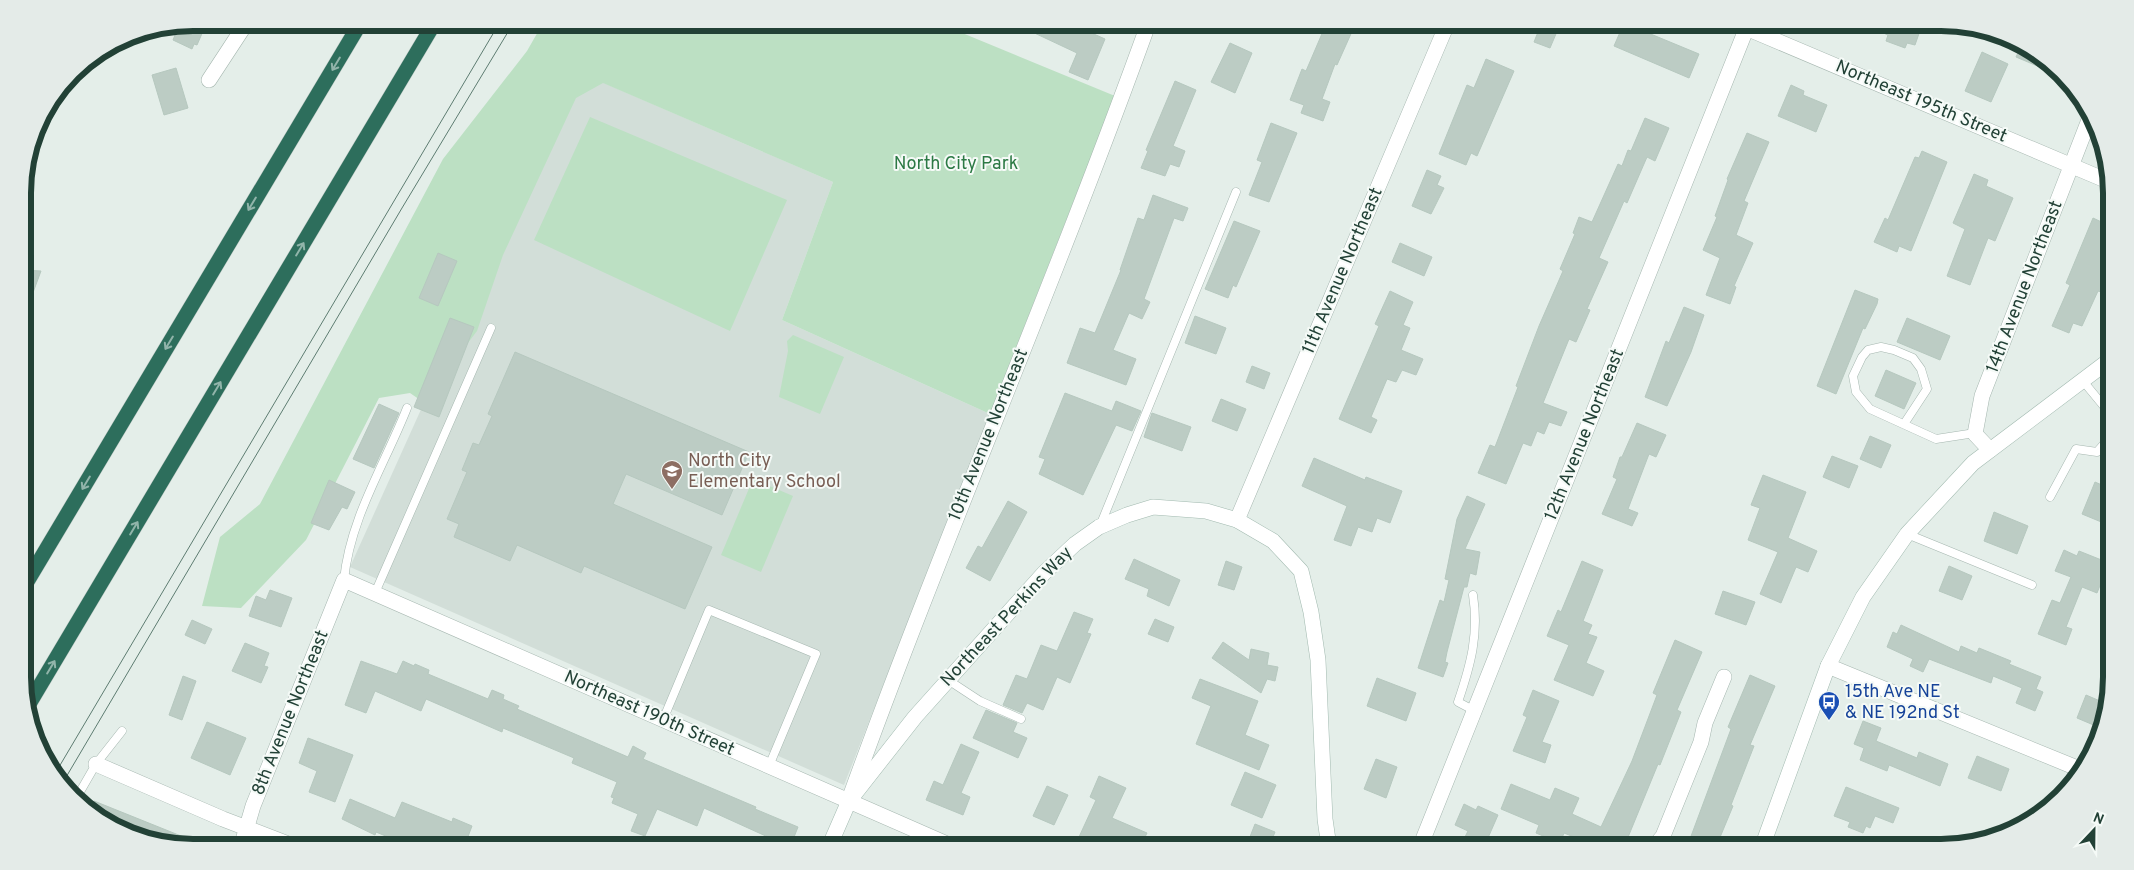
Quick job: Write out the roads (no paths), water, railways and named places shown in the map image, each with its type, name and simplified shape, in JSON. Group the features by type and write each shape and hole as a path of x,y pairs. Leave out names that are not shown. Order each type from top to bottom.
{"highway":[{"path":"31,575 356,31"},
{"path":"33,697 430,31"}],"street":[{"path":"209,80 241,31"},
{"name":"10th Avenue Northeast","path":"833,839 849,801 899,665 1038,313 1146,31"},
{"name":"11th Avenue Northeast","path":"1237,520 1444,31"},
{"name":"12th Avenue Northeast","path":"1424,838 1746,31"},
{"name":"Northeast 195th Street","path":"1760,31 2102,178"},
{"name":"14th Avenue Northeast","path":"1975,433 1982,396 2087,125"},
{"path":"1765,838 1828,666 1863,597 1907,534 1972,463 2103,365"},
{"path":"1975,433 1990,450"},
{"name":"Northeast Perkins Way","path":"849,801 915,717 1044,574 1075,544 1100,528 1127,515 1153,507 1206,511 1237,520 1273,541 1302,571 1311,612 1318,660 1325,819 1328,838"},
{"name":"Northeast 190th Street","path":"344,580 935,839"},
{"name":"8th Avenue Northeast","path":"243,839 253,806 344,580"},
{"path":"1828,666 2076,767"},
{"path":"1661,838 1701,742 1705,723 1724,677"},
{"path":"96,764 273,839"}],"lane":[{"path":"1100,528 1236,192"},
{"path":"375,593 491,328"},
{"path":"1904,424 1927,389 1921,369 1913,358 1894,350 1881,347 1868,350 1853,376 1856,392 1870,409 1936,439 1975,433"},
{"path":"2083,381 2103,405"},
{"path":"344,580 346,555 353,532 407,408"},
{"path":"2050,497 2076,448 2097,452 2103,445"},
{"path":"1907,534 2032,585"},
{"path":"1473,595 1476,617 1472,658 1458,702 1475,711"},
{"path":"663,720 709,610 816,654 769,766"},
{"path":"948,680 980,701 1021,719"},
{"path":"80,793 96,764 122,731"}],"tram line":[{"path":"59,768 495,31"},
{"path":"66,777 509,31"}],"place":[{"name":"North City Elementary School","path":"672,490"},
{"name":"15th Ave NE & NE 192nd St","path":"1829,721"}],"park label":[{"name":"North City Park","path":"956,164"}]}
